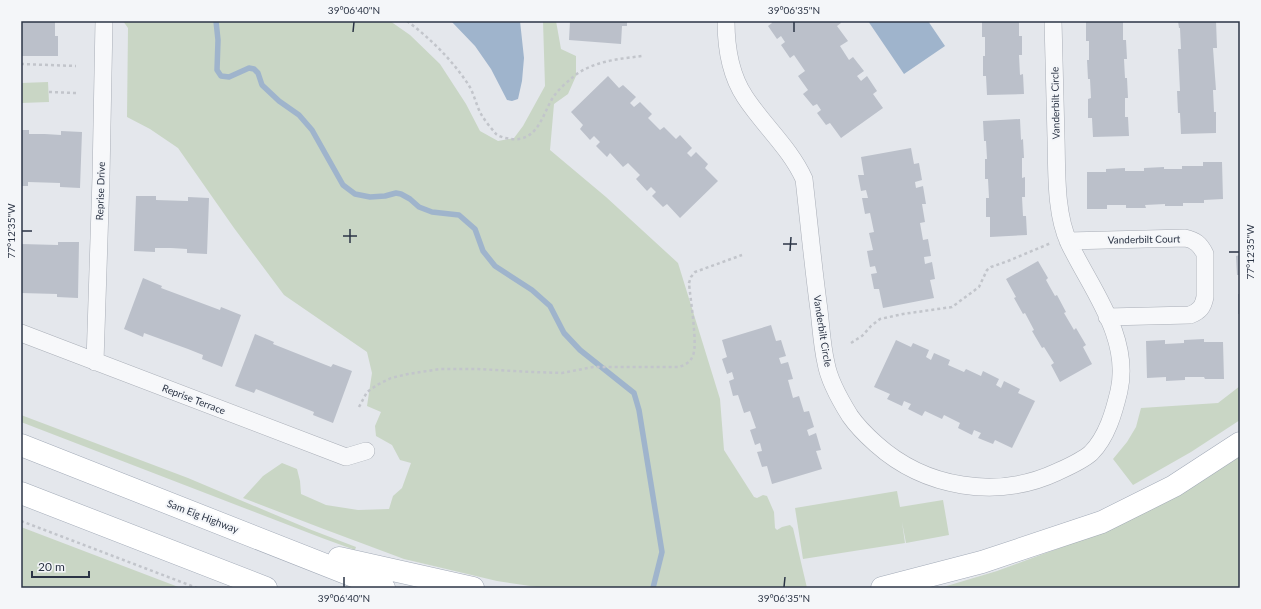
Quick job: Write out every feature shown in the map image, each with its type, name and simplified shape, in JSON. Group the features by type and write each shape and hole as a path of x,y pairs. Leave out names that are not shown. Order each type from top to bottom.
{"main road":[{"path":"882,588 982,562 1102,522 1174,486 1240,443"},
{"name":"Sam Eig Highway","path":"21,445 384,588"},
{"path":"21,493 266,588"},
{"path":"259,539 365,565 473,588"}],"street":[{"name":"Reprise Drive","path":"95,362 104,21"},
{"name":"Vanderbilt Circle","path":"726,21 730,57 736,79 745,98 798,165 804,179 826,364 838,395 852,418 870,438 885,452 908,468 937,480 973,487 1012,486 1046,478 1069,467 1090,453 1103,437 1110,421 1119,390 1122,368 1119,344 1108,317 1067,238 1060,214 1053,21"},
{"name":"Vanderbilt Court","path":"1067,238 1185,238 1192,239 1202,248 1205,254 1205,297 1201,310 1190,315 1108,317"},
{"name":"Reprise Terrace","path":"21,333 346,458 366,451"}],"path":[{"path":"407,21 441,51 456,68 469,85 481,114 497,135 512,140 521,139 530,135 540,123 554,96 574,76 585,69 603,63 642,56"},
{"path":"21,64 76,66"},
{"path":"49,92 76,93"},
{"path":"851,343 862,336 880,319 952,307 980,287 987,270 1067,238"},
{"path":"359,407 367,392 391,378 440,369 478,368 562,373 592,367 679,367 685,365 691,360 694,354 689,283 691,277 695,272 742,255"},
{"path":"21,521 197,588"}],"green space":[{"path":"123,21 390,21 410,35 440,64 466,104 480,131 498,141 514,138 523,126 545,86 543,21 556,21 561,49 576,56 576,76 568,94 554,104 550,150 606,197 678,263 720,399 724,450 754,497 757,498 763,495 767,496 774,512 775,528 777,530 790,525 793,528 807,588 544,588 497,581 404,559 243,498 263,476 282,463 297,469 301,494 326,505 358,510 389,509 393,496 402,488 411,463 400,460 392,445 376,436 375,426 381,412 367,406 372,373 367,352 284,295 234,228 178,148 150,129 127,117 128,28"},
{"path":"48,82 49,102 21,103 21,83"},
{"path":"1240,386 1240,420 1191,452 1133,485 1113,459 1127,442 1136,427 1141,408 1218,403"},
{"path":"21,415 188,478 309,529 356,547 355,550 21,422"},
{"path":"1240,454 1240,584 1238,588 940,588 997,571 1073,543"},
{"path":"897,491 900,507 943,500 949,535 906,543 902,522 905,543 803,559 795,508"},
{"path":"21,527 181,588 21,588"}],"water":[{"path":"451,21 520,21 524,58 522,81 518,99 512,101 507,100 491,69 475,46"},
{"path":"868,21 928,21 945,46 904,74"}],"building":[{"path":"21,21 55,21 55,36 58,36 58,56 21,56"},
{"path":"570,21 627,21 627,26 622,26 621,44 569,40"},
{"path":"771,21 840,21 841,23 837,26 848,41 840,46 849,60 853,57 864,71 857,76 861,81 867,76 877,91 873,94 883,108 841,138 830,123 826,125 817,113 821,110 817,104 813,106 803,94 808,90 798,76 805,71 794,55 790,58 781,45 785,42 781,36 777,39 768,26 772,23"},
{"path":"982,21 1019,21 1019,36 1022,36 1022,55 1019,55 1020,75 1023,74 1024,94 987,95 986,76 983,76 985,37 982,37"},
{"path":"1086,21 1123,21 1123,40 1126,40 1127,59 1124,59 1128,98 1125,98 1125,117 1128,117 1129,136 1093,137 1092,118 1088,118 1088,99 1091,98 1090,79 1088,79 1087,60 1089,60 1089,41 1086,41"},
{"path":"1178,21 1216,21 1217,48 1213,48 1216,90 1213,90 1214,112 1216,112 1216,133 1181,134 1177,91 1180,91 1178,49 1181,49 1180,28"},
{"path":"608,76 619,88 623,85 636,97 630,103 634,107 640,102 652,114 648,118 660,130 664,127 676,139 680,135 692,148 687,153 691,157 696,152 708,164 705,168 718,181 680,218 667,204 663,207 652,196 656,192 651,187 647,191 636,179 640,175 628,163 623,167 610,153 607,157 596,146 600,142 594,136 590,140 580,129 583,125 571,112"},
{"path":"1020,119 1024,158 1022,158 1022,178 1025,177 1025,197 1022,197 1023,216 1026,216 1027,235 990,237 990,217 986,217 986,198 989,198 988,179 985,179 985,159 987,159 983,121"},
{"path":"21,130 29,130 29,134 61,135 61,131 82,132 80,188 60,187 60,183 28,182 28,186 21,186"},
{"path":"911,148 914,164 919,163 922,180 915,182 916,188 923,186 926,204 922,204 925,222 920,223 923,240 928,239 931,256 924,257 925,264 932,262 935,279 930,280 934,298 883,308 879,289 874,289 871,274 877,273 875,266 870,267 867,251 873,250 869,233 874,232 870,213 865,214 862,198 868,198 866,190 861,191 858,175 864,175 861,157"},
{"path":"1203,162 1222,162 1223,199 1204,200 1204,203 1183,203 1183,206 1165,206 1165,204 1145,205 1146,208 1126,208 1126,205 1107,205 1107,209 1087,209 1087,172 1106,172 1106,169 1125,168 1125,171 1144,171 1144,168 1164,167 1164,169 1182,169 1182,166 1203,166"},
{"path":"136,196 156,196 156,200 188,201 188,197 209,198 207,254 187,253 187,249 171,248 155,248 155,252 134,251"},
{"path":"58,242 79,242 78,298 57,297 57,294 21,293 21,244 58,245"},
{"path":"1240,255 1240,275 1237,275 1236,256"},
{"path":"1038,261 1048,278 1046,280 1055,296 1057,295 1066,312 1064,313 1074,330 1076,328 1086,345 1083,347 1092,364 1060,382 1051,365 1054,363 1044,347 1042,348 1032,331 1034,330 1025,313 1023,314 1014,298 1016,297 1006,279"},
{"path":"143,278 162,286 161,288 220,310 221,307 241,315 222,367 202,359 203,355 188,349 144,333 143,337 124,329"},
{"path":"1238,294 1240,294 1240,314 1238,314"},
{"path":"771,325 776,341 781,340 786,356 779,358 781,364 788,362 793,379 788,380 793,398 799,396 804,412 809,411 814,427 807,430 809,436 816,433 821,450 816,451 822,469 772,484 767,466 762,467 757,452 762,451 760,443 755,445 750,430 756,428 750,411 744,413 738,395 733,396 729,381 734,379 732,372 727,374 722,359 727,357 722,340"},
{"path":"255,334 274,342 273,344 331,367 333,364 352,371 333,423 313,415 314,412 256,389 254,393 235,386"},
{"path":"1204,339 1204,342 1223,342 1224,379 1185,377 1185,380 1166,381 1166,377 1147,378 1146,341 1165,340 1165,344 1184,343 1184,340"},
{"path":"896,340 911,347 913,343 929,350 926,357 931,360 934,353 950,360 948,365 964,372 966,369 981,376 983,371 999,379 996,385 1001,388 1004,381 1020,389 1018,393 1035,401 1012,448 995,440 993,444 978,438 981,433 974,430 972,435 958,428 960,423 944,415 942,419 925,411 922,416 908,409 911,404 904,401 902,406 887,399 890,394 874,387"}],"waterway":[{"path":"216,21 218,40 217,70 221,76 229,77 249,68 254,69 258,73 262,85 279,101 299,115 312,130 343,185 355,194 370,197 385,196 396,193 401,194 410,199 419,207 432,212 459,215 475,229 483,251 495,266 532,290 550,306 564,333 580,350 634,393 639,410 662,552 653,588"}]}
